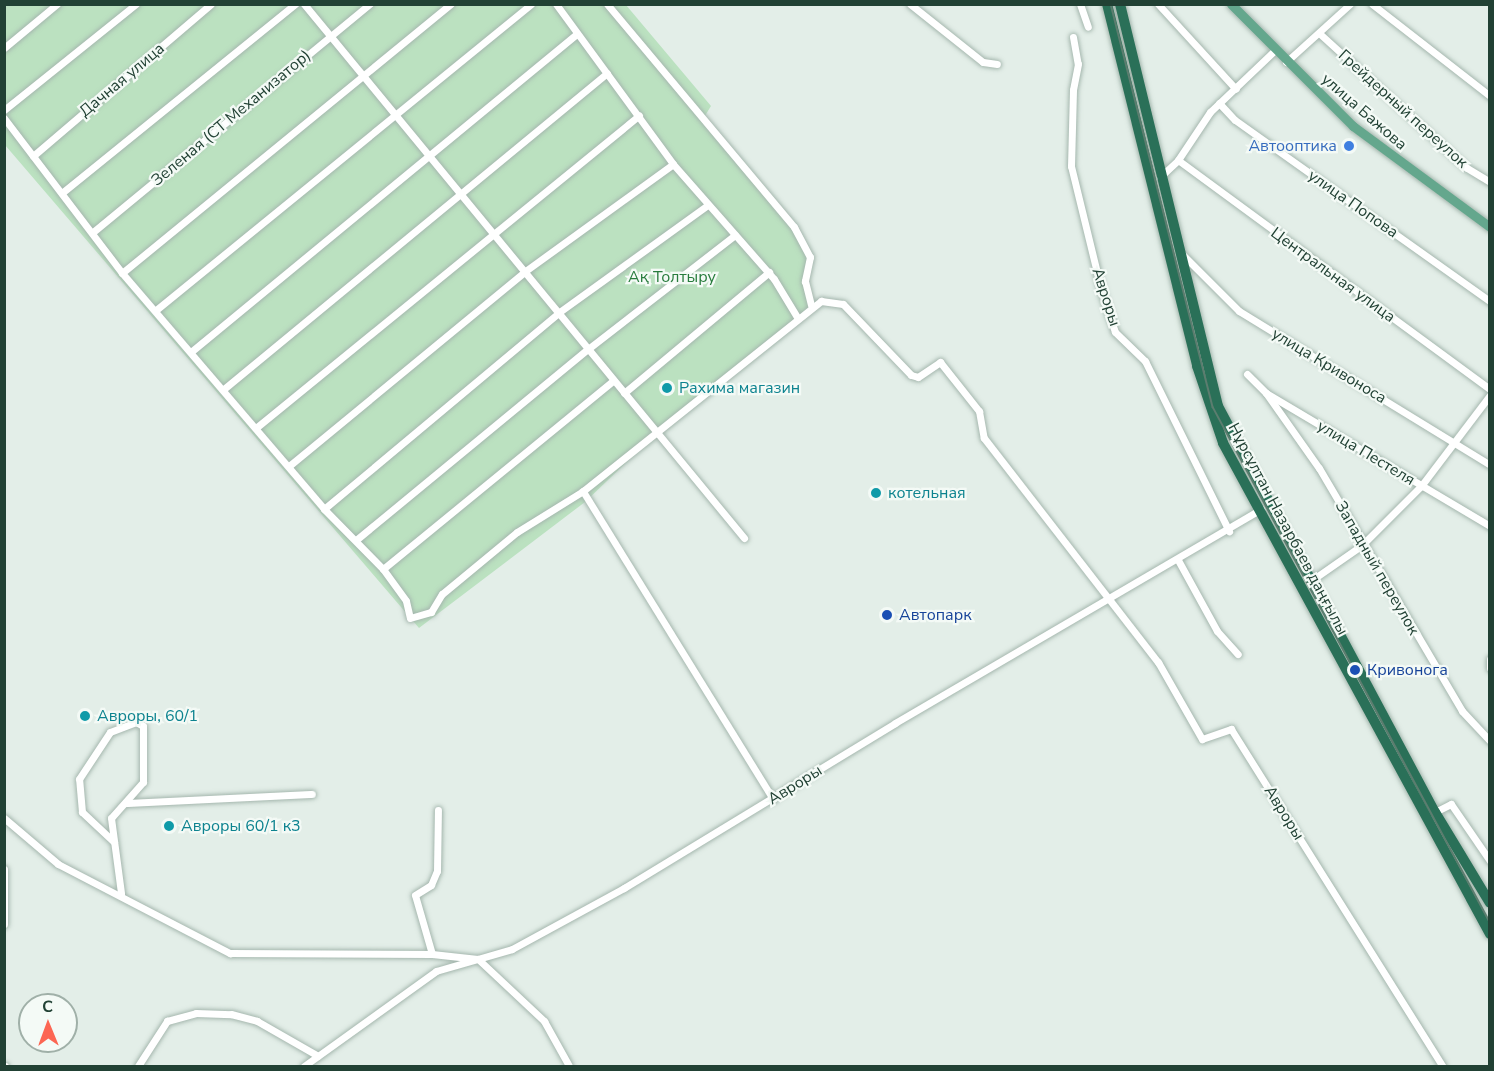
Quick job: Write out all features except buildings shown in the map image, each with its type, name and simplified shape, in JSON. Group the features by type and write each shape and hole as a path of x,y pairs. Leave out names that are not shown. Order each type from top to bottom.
{"highway":[{"name":"Нұрсұлтан Назарбаев даңғылы","path":"1107,4 1153,182 1176,254 1218,406 1435,812 1490,905"},
{"name":"Нұрсұлтан Назарбаев даңғылы","path":"1120,4 1165,174 1176,254 1209,408 1259,510 1490,934"}],"main road":[{"name":"улица Бажова","path":"1231,4 1274,51 1353,126 1428,186 1490,227"}],"street":[{"path":"4,48 57,4"},
{"path":"4,110 136,4"},
{"name":"Дачная улица","path":"33,156 211,4"},
{"path":"63,192 295,4"},
{"path":"304,4 460,194 491,236 524,272 744,538"},
{"name":"Зеленая (СТ Механизатор)","path":"93,232 370,4"},
{"path":"122,273 451,4"},
{"path":"156,310 531,4"},
{"path":"556,4 673,164 769,272 797,317"},
{"path":"606,4 794,227 810,257 805,281 811,305"},
{"path":"910,4 983,62 998,64"},
{"path":"1080,4 1088,27"},
{"path":"1158,4 1236,89"},
{"path":"1372,4 1490,96"},
{"path":"1286,62 1346,6"},
{"name":"Грейдерный переулок","path":"1319,33 1467,168 1490,182"},
{"path":"192,351 576,34"},
{"name":"Авроры","path":"1073,37 1078,64 1073,90 1071,166 1102,293 1115,332 1144,361 1229,531"},
{"path":"1153,182 1165,174 1178,160 1192,134 1219,103 1274,51"},
{"path":"225,388 607,73"},
{"name":"улица Попова","path":"1219,103 1235,120 1490,301"},
{"path":"257,427 639,116"},
{"path":"4,118 63,192 122,273 225,388 324,509 383,569 406,601 410,618 432,612 442,594 516,532 583,491 657,433 811,305 821,301 843,304 911,375 918,376 940,362 979,411 984,438 1107,600"},
{"name":"Центральная улица","path":"1178,160 1490,389"},
{"path":"289,466 524,272 673,164"},
{"path":"324,509 558,313 708,205"},
{"path":"356,540 588,349 735,235"},
{"name":"улица Кривоноса","path":"1176,254 1239,311 1490,465"},
{"path":"624,393 769,272"},
{"name":"улица Пестеля","path":"1247,374 1266,393 1490,526"},
{"path":"383,569 614,380"},
{"name":"Западный переулок","path":"1266,393 1319,468 1362,545 1462,711 1490,741"},
{"path":"1312,580 1362,545 1421,486 1490,395"},
{"path":"583,491 773,799"},
{"name":"Авроры","path":"304,1066 436,971 512,949 614,893 1107,600 1229,531 1270,502"},
{"path":"1178,560 1217,631 1238,654"},
{"name":"Авроры","path":"1107,600 1158,662 1202,739 1231,729 1442,1066"},
{"path":"1490,659 1490,668"},
{"path":"114,842 82,812 79,779 110,732 136,722 143,726 143,782 111,818 121,893"},
{"path":"126,803 312,794"},
{"path":"1435,812 1451,804 1490,861"},
{"path":"432,954 415,895 431,885 437,871 438,810"},
{"path":"4,818 58,864 121,893 230,953 432,954 478,959 544,1021 569,1066"},
{"path":"4,869 4,924"},
{"path":"1478,912 1490,905"},
{"path":"138,1066 167,1021 196,1013 231,1014 257,1021 318,1056"}],"green space":[{"name":"Ақ Толтыру","path":"4,5 626,5 711,106 703,119 794,227 810,257 805,281 811,305 657,433 585,502 419,628 5,145"}],"tram line":[{"path":"1111,4 1213,407 1490,922"}],"place":[{"name":"Автооптика","path":"1349,146"},
{"name":"Рахима магазин","path":"667,388"},
{"name":"котельная","path":"876,493"},
{"name":"Автопарк","path":"887,615"},
{"name":"Кривонога","path":"1355,670"},
{"name":"Авроры, 60/1","path":"85,716"},
{"name":"Авроры 60/1 к3","path":"169,826"}]}
